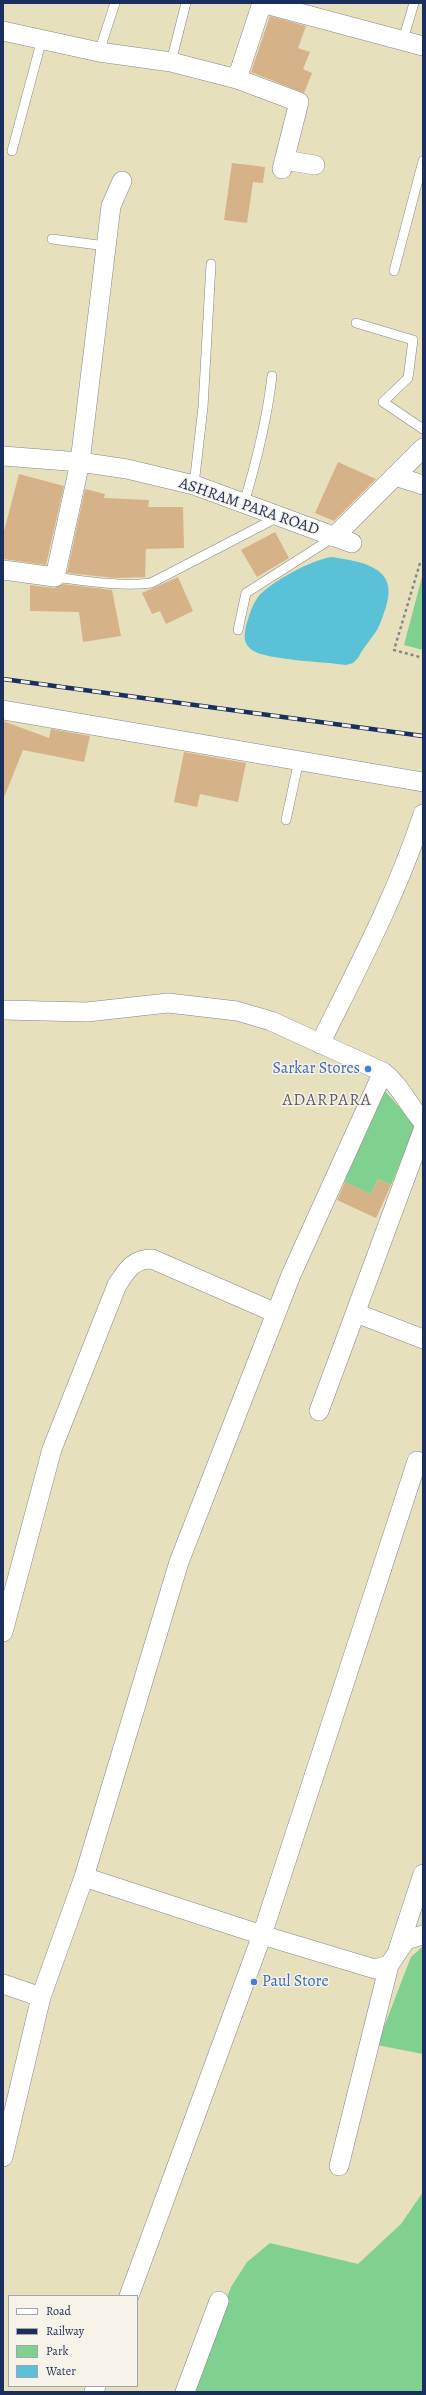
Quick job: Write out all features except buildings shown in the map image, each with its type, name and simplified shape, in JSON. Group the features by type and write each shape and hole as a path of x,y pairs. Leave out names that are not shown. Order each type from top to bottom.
{"street":[{"path":"237,80 262,3 423,46"},
{"path":"3,31 99,52 171,62 237,80 299,102 283,164 315,165"},
{"path":"3,570 55,577 80,462 111,206 122,180"},
{"path":"334,537 423,448"},
{"name":"ASHRAM PARA ROAD","path":"3,456 80,462 127,470 194,485 352,543"},
{"path":"395,476 423,486"},
{"path":"3,710 423,782"},
{"path":"320,1044 374,933 412,849 423,814"},
{"path":"3,1010 87,1012 168,1003 205,1006 237,1011 271,1021 383,1072 394,1080 400,1093 423,1122"},
{"path":"3,2157 41,1996 84,1876 179,1562 291,1275 383,1072"},
{"path":"319,1411 423,1130"},
{"path":"3,1632 52,1449 117,1285 129,1267 140,1259 152,1259 276,1313"},
{"path":"356,1314 423,1339"},
{"path":"130,2295 262,1935 417,1461 423,1464"},
{"path":"339,2166 392,1961 423,1874"},
{"path":"84,1876 262,1935 374,1968 392,1961 406,1940 416,1935 423,1935"},
{"path":"3,1984 41,1996"},
{"path":"185,2392 219,2301"}],"lane":[{"path":"99,52 115,3"},
{"path":"171,62 186,3"},
{"path":"403,40 414,3"},
{"path":"12,151 42,39"},
{"path":"394,271 423,161"},
{"path":"52,239 106,246"},
{"path":"194,485 203,407 211,264"},
{"path":"356,323 413,340 408,378 383,402 423,429"},
{"path":"244,503 260,452 267,418 272,376"},
{"path":"55,577 95,583 138,585 151,583 279,516"},
{"path":"238,630 246,593 334,537"},
{"path":"286,820 299,760"}],"path":[{"path":"420,563 394,650 423,658"}],"green space":[{"path":"423,573 423,650 404,645"},
{"path":"385,1091 400,1108 418,1120 391,1185 378,1179 371,1194 344,1182"},
{"path":"423,1946 423,2054 377,2045 411,1957"},
{"path":"423,2192 423,2392 190,2392 231,2287 247,2262 270,2243 358,2264 401,2224"}],"water":[{"path":"332,557 366,564 376,569 383,575 387,583 389,594 381,622 358,658 353,663 346,665 270,656 249,648 245,639 245,629 251,611 258,597 272,585 292,572 314,562"}],"railway":[{"path":"3,679 423,736"}],"place":[{"name":"Sarkar Stores","path":"368,1069"},
{"name":"Paul Store","path":"254,1982"}],"district":[{"name":"ADARPARA","path":"327,1101"}]}
